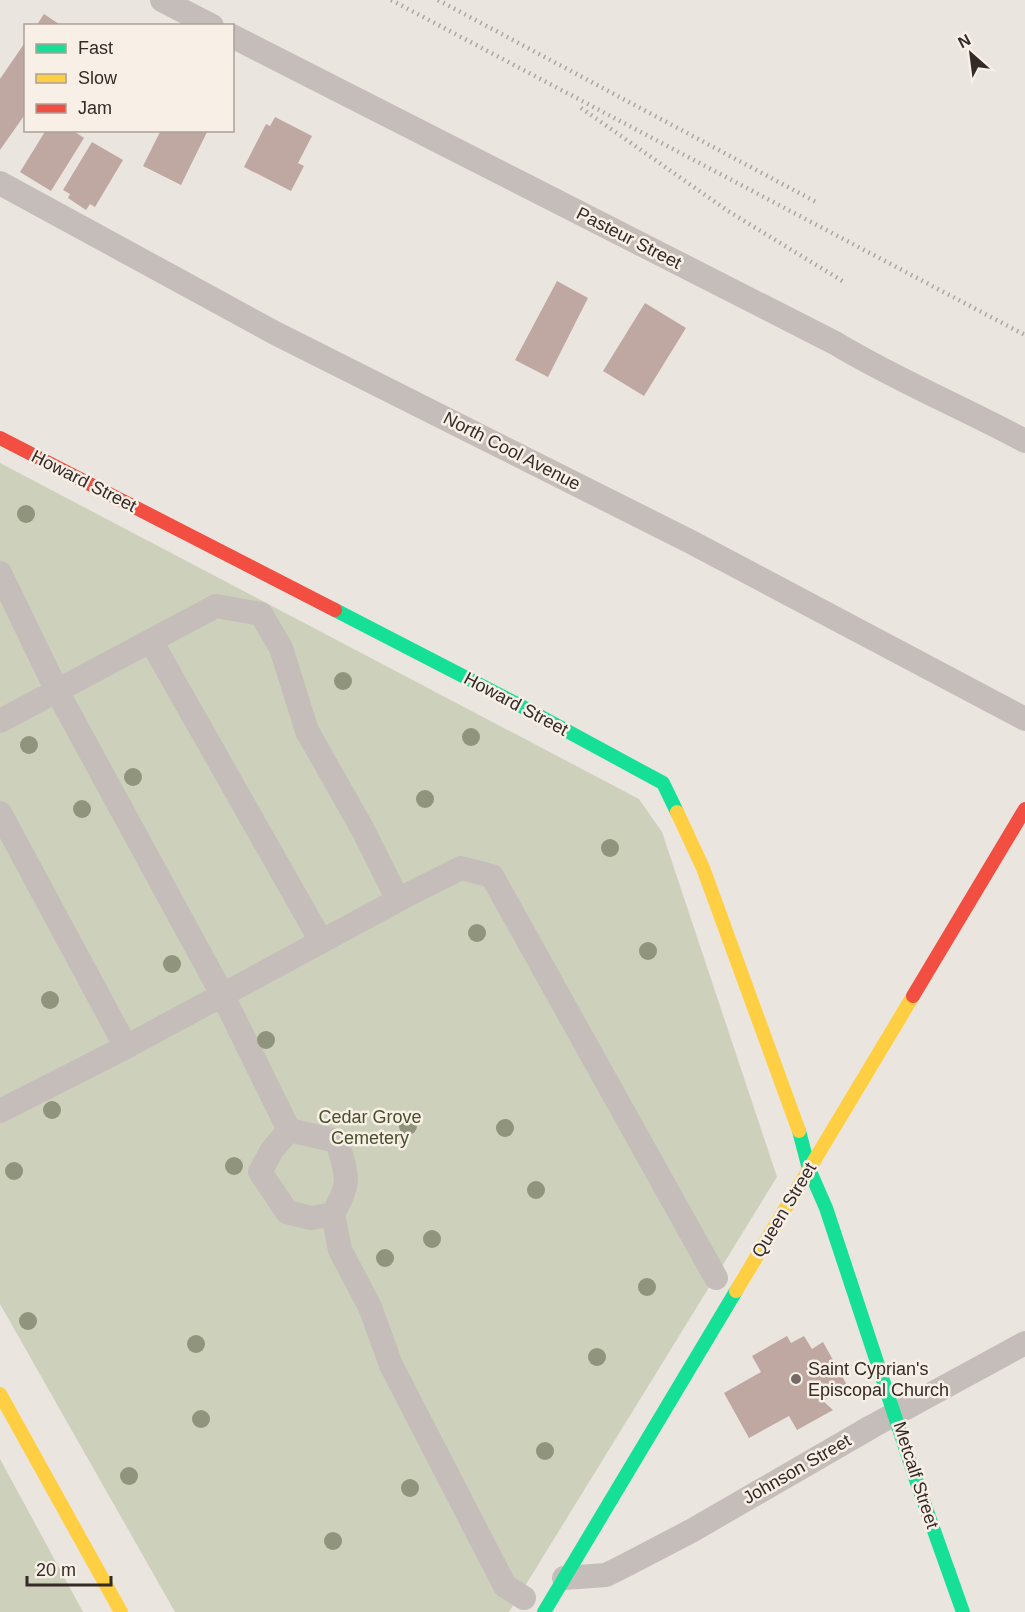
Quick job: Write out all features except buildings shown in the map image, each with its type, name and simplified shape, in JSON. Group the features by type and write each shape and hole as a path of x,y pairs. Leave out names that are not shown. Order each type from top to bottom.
{"street":[{"path":"162,0 208,24"},
{"name":"Pasteur Street","path":"234,37 835,343 870,364 969,411 1025,441"},
{"name":"North Cool Avenue","path":"0,183 275,333 691,542 1025,719"},
{"name":"Howard Street","path":"0,438 519,705 663,783 703,868 780,1076 801,1137 809,1169"},
{"path":"0,573 57,691 222,994 288,1130"},
{"path":"0,721 216,606 261,614 281,648 307,731 362,828 398,900"},
{"path":"151,641 321,941"},
{"name":"Queen Street","path":"544,1612 1025,808"},
{"path":"0,813 126,1047"},
{"path":"0,1111 126,1047 461,868 492,876 716,1278"},
{"path":"288,1130 272,1150 260,1172 287,1212 311,1218 333,1214"},
{"path":"288,1130 337,1141 347,1175 345,1194 333,1214 340,1250 370,1306 391,1365 505,1586 524,1598"},
{"name":"Metcalf Street","path":"809,1169 826,1208 917,1483 963,1612"},
{"name":"Johnson Street","path":"564,1578 606,1575 626,1565 693,1530 895,1413 1025,1343"},
{"path":"0,1394 121,1612"}],"green space":[{"name":"Cedar Grove Cemetery","path":"0,463 639,799 662,832 777,1177 509,1612 175,1612 0,1304"},
{"path":"0,1459 83,1612 0,1612"}],"railway":[{"path":"391,0 1025,335"},
{"path":"438,0 818,203"},
{"path":"581,108 728,211 844,282"}],"traffic: fast":[{"path":"335,610 519,705 663,783 677,812"},
{"path":"799,1131 809,1169 826,1208 917,1483 963,1612"},
{"path":"544,1612 736,1291"}],"traffic: slow":[{"path":"677,812 703,868 799,1131"},
{"path":"736,1291 913,996"},
{"path":"0,1394 121,1612"}],"traffic: jam":[{"path":"0,438 335,610"},
{"path":"913,996 1025,809"}],"place":[{"name":"Saint Cyprian's Episcopal Church","path":"796,1379"}]}
